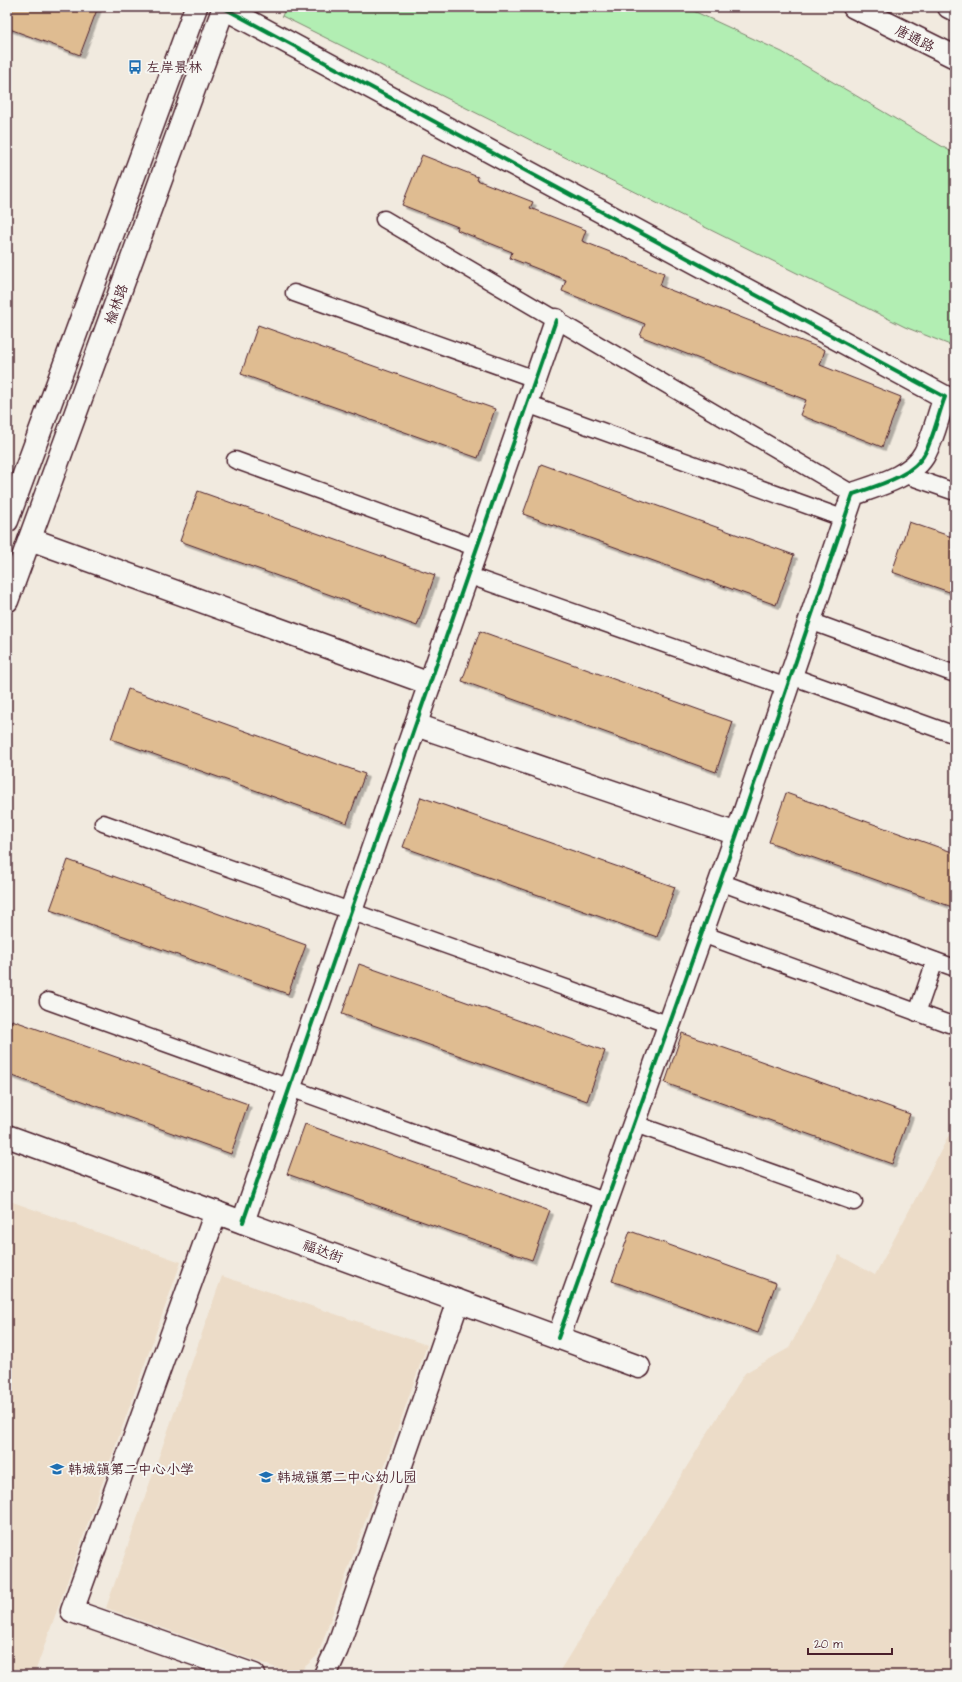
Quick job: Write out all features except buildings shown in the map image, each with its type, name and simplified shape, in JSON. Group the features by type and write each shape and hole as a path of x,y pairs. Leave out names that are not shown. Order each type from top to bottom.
{"main road":[{"name":"榆林路","path":"7,521 196,7"},
{"name":"榆林路","path":"7,601 224,7"},
{"path":"224,7 950,399 925,454 910,470 890,481 853,494 737,834 608,1202 558,1338"},
{"name":"唐通路","path":"854,7 955,57"},
{"path":"949,7 955,10"},
{"path":"243,1222 291,1088 350,912 556,320"},
{"path":"30,539 430,684"},
{"path":"416,725 737,834"},
{"name":"福达街","path":"7,1136 639,1367"},
{"path":"216,1212 72,1611 254,1675"},
{"path":"325,1675 337,1649 458,1301"}],"lane":[{"path":"384,219 853,494"},
{"path":"294,293 535,379"},
{"path":"527,404 845,519"},
{"path":"235,460 477,548"},
{"path":"903,474 955,492"},
{"path":"468,575 789,682 955,735"},
{"path":"810,621 955,674"},
{"path":"102,823 670,1025"},
{"path":"720,882 955,968"},
{"path":"702,934 949,1024"},
{"path":"917,1013 935,961"},
{"path":"48,1001 608,1202"},
{"path":"635,1124 854,1202"}],"shaded area":[{"path":"955,1124 955,1675 557,1675 745,1373 789,1348 839,1255 875,1275"},
{"name":"韩城镇第二中心小学","path":"7,1200 181,1262 34,1675 7,1675"},
{"name":"韩城镇第二中心幼儿园","path":"222,1276 427,1345 318,1655 296,1675 106,1608"}],"green space":[{"path":"286,7 685,7 782,52 955,154 955,347 905,327 282,16"}],"cycle path":[{"path":"224,8 945,397 931,440 920,461 912,468 894,479 853,494 737,834 558,1338"},
{"path":"243,1222 556,320"}],"place":[{"name":"左岸景林","path":"135,67"},
{"name":"韩城镇第二中心小学","path":"57,1469"},
{"name":"韩城镇第二中心幼儿园","path":"266,1477"}]}
